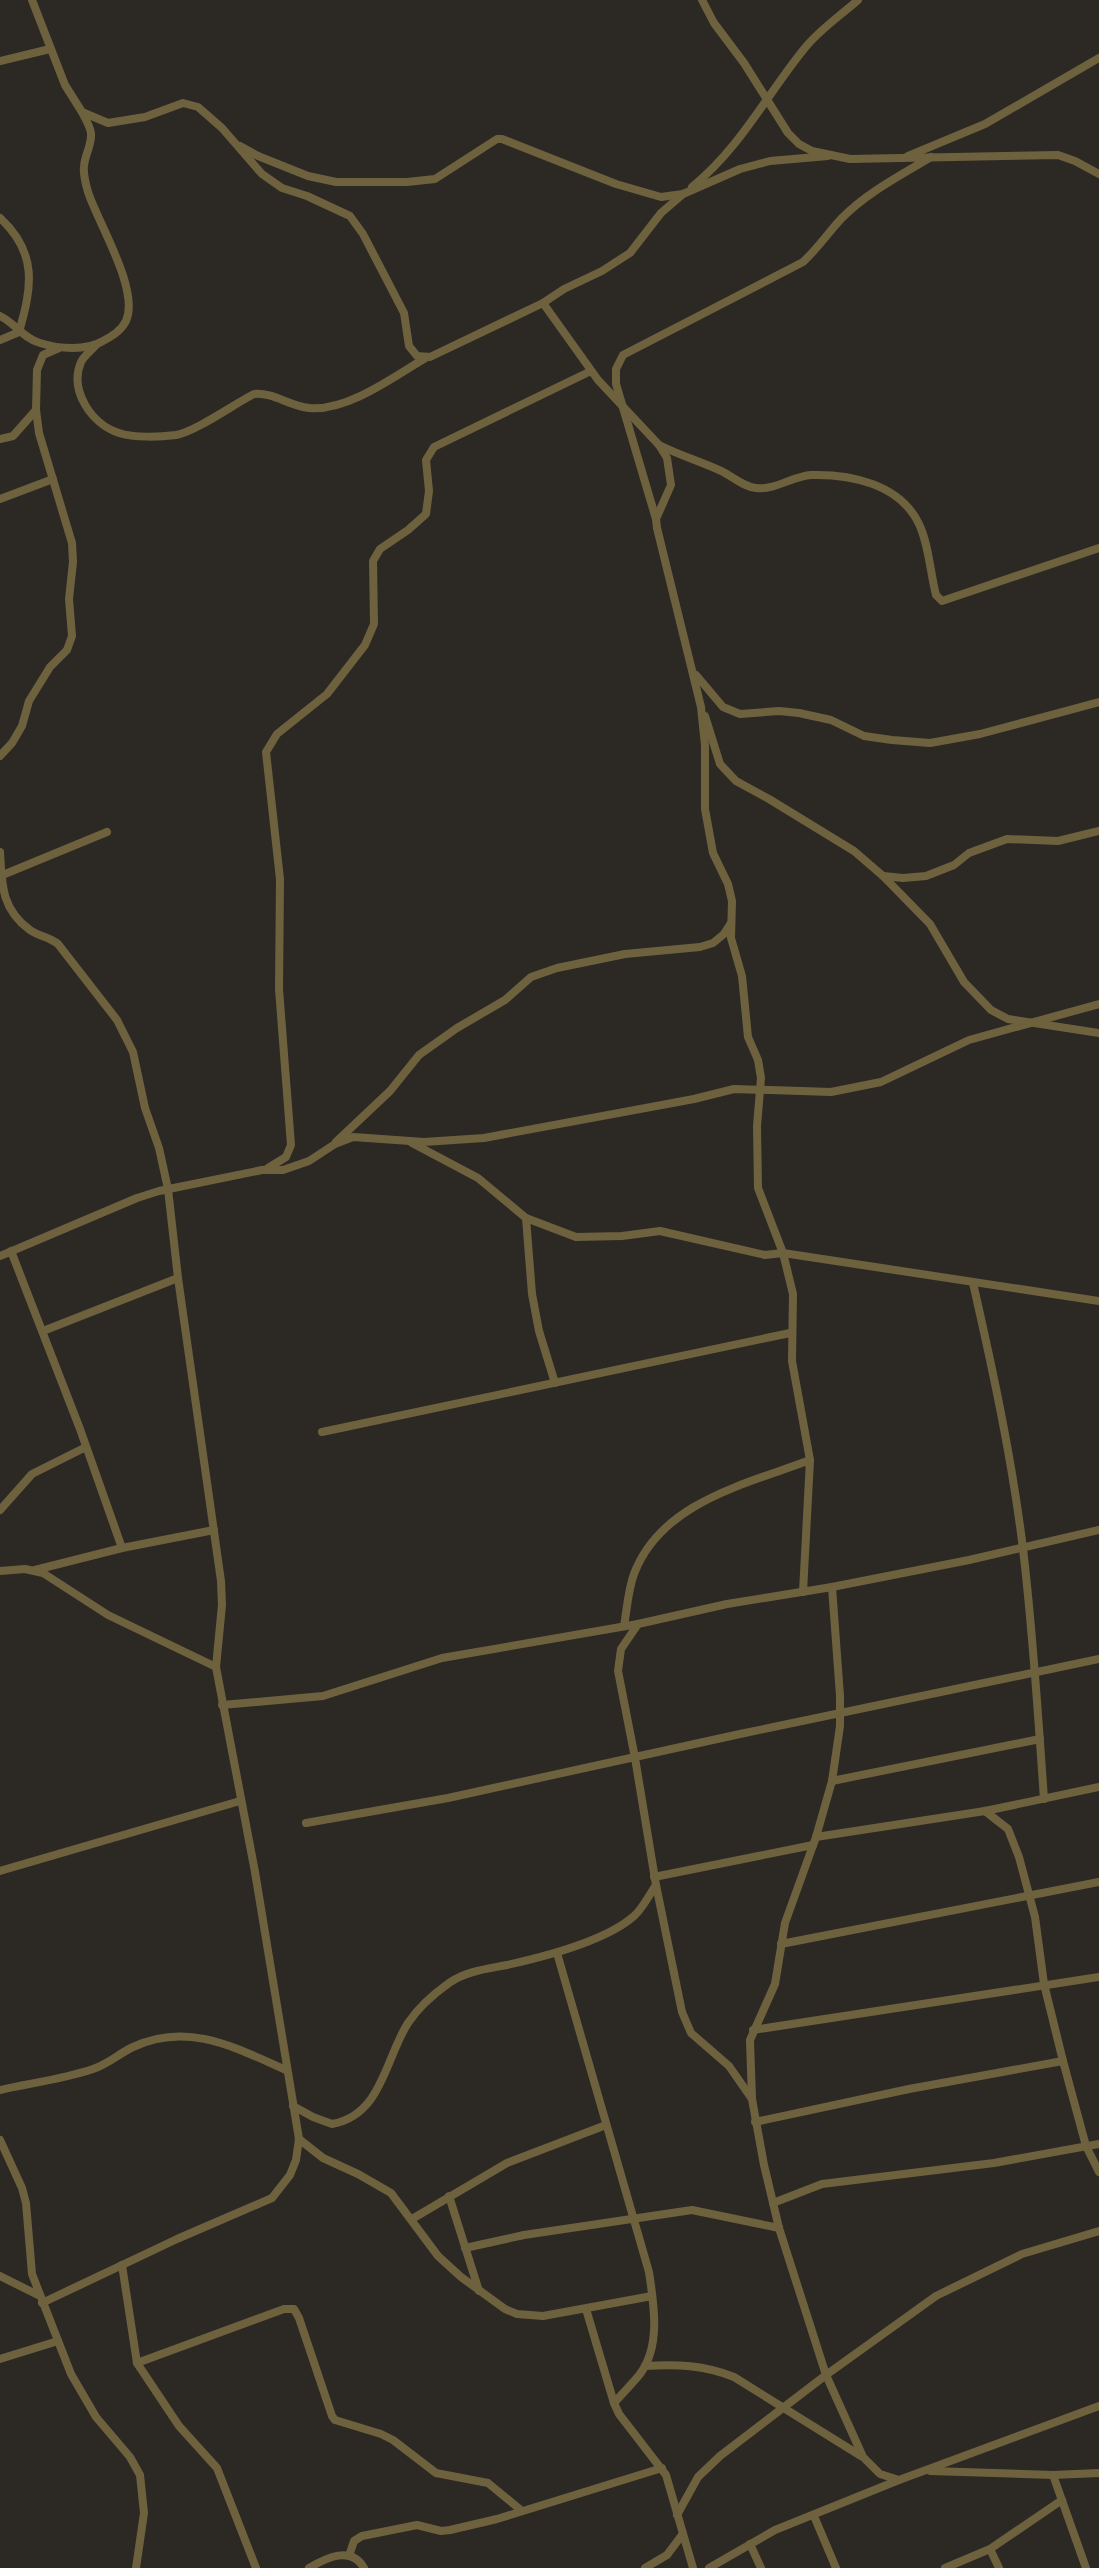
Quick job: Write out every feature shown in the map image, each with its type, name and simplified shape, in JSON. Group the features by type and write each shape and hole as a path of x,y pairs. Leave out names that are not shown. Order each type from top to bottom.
{"street":[{"path":"32,0 65,85 82,112 91,132 89,151 84,166 87,191 119,264 128,295 126,320 116,334 96,345 82,362 78,376 81,398 87,410 98,421 118,433 147,435 177,435 254,394 267,393 278,399 309,408 328,406 359,396 427,357 503,324 602,271 630,253 661,214 717,164 742,136 804,48 858,0"},
{"path":"702,0 714,23 744,63 788,133 799,144 828,156"},
{"path":"0,61 50,49"},
{"path":"904,158 993,120 1099,58"},
{"path":"82,112 108,122 145,117 183,103 198,107 234,142 262,174 282,188 307,196 350,216 363,234 404,313 409,346 418,356 427,357"},
{"path":"234,142 258,156 308,176 336,182 407,182 435,179 497,139 502,139 522,145 586,173 645,194 661,197 683,194 740,169 777,160 828,156 850,159 1058,156 1075,160 1099,174"},
{"path":"803,1592 810,1460 794,1376 790,1333 793,1294 783,1253 758,1188 757,1126 761,1089 758,1060 748,1037 742,976 731,938 732,901 728,884 713,853 705,809 705,745 701,707 656,518 621,404 616,384 616,369 622,355 803,262 816,250 842,218 879,189 931,157"},
{"path":"0,218 11,229 26,253 30,276 29,299 19,332"},
{"path":"543,303 591,371 659,445 666,458 671,485 656,518"},
{"path":"0,316 19,332 39,343 59,348 96,345"},
{"path":"0,340 19,332"},
{"path":"0,756 12,743 22,726 29,701 50,667 67,650 72,636 69,599 73,562 72,542 39,433 36,410 37,370 43,355 59,348"},
{"path":"0,1256 117,1205 168,1189 262,1170 275,1165 286,1157 291,1145 279,989 280,879 266,752 277,734 327,694 365,645 374,624 373,561 380,549 408,530 426,514 429,491 426,460 434,447 591,371"},
{"path":"0,439 13,436 36,410"},
{"path":"659,445 686,458 721,471 753,488 765,488 810,475 850,477 868,481 890,492 919,524 936,595 942,601 1099,548"},
{"path":"0,499 53,479"},
{"path":"694,674 723,707 740,714 779,711 799,713 832,720 864,736 930,743 980,734 1099,702"},
{"path":"701,707 720,764 736,781 854,851 883,876 930,924 964,982 991,1010 1008,1019 1099,1033"},
{"path":"883,876 903,878 926,876 954,865 970,853 1007,839 1058,841 1099,831"},
{"path":"0,876 107,832"},
{"path":"0,852 0,876 5,900 11,913 31,931 49,937 58,944 117,1020 133,1052 146,1108 159,1148 168,1189 178,1278 222,1592 216,1667 254,1872 299,2138 296,2160 290,2175 272,2198 42,2303"},
{"path":"262,1170 283,1170 309,1161 335,1144 390,1091 419,1055 457,1028 505,1000 532,977 557,968 592,960 713,943 724,934 732,921"},
{"path":"335,1144 353,1137 407,1140 484,1138 694,1099 734,1089 831,1092 881,1082 969,1040 1099,1004"},
{"path":"407,1140 478,1178 526,1218 576,1238 622,1236 660,1231 765,1255 783,1253 1099,1301"},
{"path":"526,1218 535,1312 555,1383"},
{"path":"11,1251 86,1447 122,1548"},
{"path":"42,1331 178,1278"},
{"path":"973,1283 1003,1417 1022,1548 1035,1674 1044,1799"},
{"path":"322,1432 790,1333"},
{"path":"0,1510 32,1474 86,1447"},
{"path":"624,1626 634,1574 649,1547 663,1530 680,1516 704,1501 810,1460"},
{"path":"1087,1533 1099,1524"},
{"path":"0,1571 35,1570 122,1548 214,1530"},
{"path":"222,1705 322,1696 442,1658 638,1624 682,1612 832,1587 1022,1548 1099,1530"},
{"path":"35,1570 64,1586 90,1605 108,1615 216,1667"},
{"path":"832,1587 840,1713 832,1781 814,1845 786,1923 775,1984 753,2030 750,2050 755,2122 779,2228 826,2375 862,2457"},
{"path":"638,1624 621,1649 618,1671 636,1758 655,1881 685,2022 699,2041 729,2066 752,2099"},
{"path":"306,1823 448,1798 1099,1659"},
{"path":"832,1781 1040,1739"},
{"path":"816,1837 985,1811 1099,1787"},
{"path":"0,1870 240,1801"},
{"path":"985,1811 1008,1829 1019,1857 1038,1933 1044,1984 1063,2061 1086,2146 1099,2172"},
{"path":"293,2106 313,2117 332,2124 358,2114 380,2085 409,2022 423,2005 450,1982 473,1972 557,1953 597,1936 634,1916 655,1881 814,1845"},
{"path":"781,1944 1099,1882"},
{"path":"557,1953 649,2272 652,2296 653,2340 645,2366 614,2403"},
{"path":"753,2030 1099,1977"},
{"path":"0,2090 94,2069 133,2047 178,2037 206,2038 221,2042 286,2070"},
{"path":"755,2122 909,2089 1063,2061"},
{"path":"412,2219 507,2163 606,2125"},
{"path":"299,2138 323,2158 358,2174 391,2193 438,2256 505,2309 523,2315 543,2316 652,2296"},
{"path":"0,2140 22,2188 26,2203 30,2265 38,2295 71,2374 92,2410 130,2457 140,2475 144,2513 134,2567"},
{"path":"773,2203 822,2184 994,2163 1099,2144"},
{"path":"449,2196 479,2290"},
{"path":"465,2248 524,2235 692,2210 779,2228"},
{"path":"677,2515 698,2477 720,2456 826,2375 936,2296 1022,2254 1099,2231"},
{"path":"122,2265 137,2363 179,2426 217,2468 256,2568"},
{"path":"0,2276 38,2295"},
{"path":"137,2363 284,2309 294,2309 299,2318 335,2420 381,2434 393,2440 436,2473 488,2483 522,2511"},
{"path":"586,2309 619,2414 662,2468 671,2487 682,2534 693,2568"},
{"path":"0,2359 58,2341"},
{"path":"645,2366 684,2364 711,2368 734,2377 782,2409 862,2457 876,2471 899,2480"},
{"path":"709,2568 775,2530 814,2516 899,2480 1099,2406"},
{"path":"349,2556 354,2541 362,2536 408,2526 450,2530 522,2511 662,2468"},
{"path":"925,2471 1053,2475 1099,2474"},
{"path":"1053,2475 1086,2568"},
{"path":"946,2568 990,2549 1062,2500"},
{"path":"814,2516 836,2568"},
{"path":"645,2568 667,2555 682,2534"},
{"path":"750,2544 761,2568"},
{"path":"990,2549 999,2568"},
{"path":"309,2568 334,2555 349,2556 364,2568"}]}
